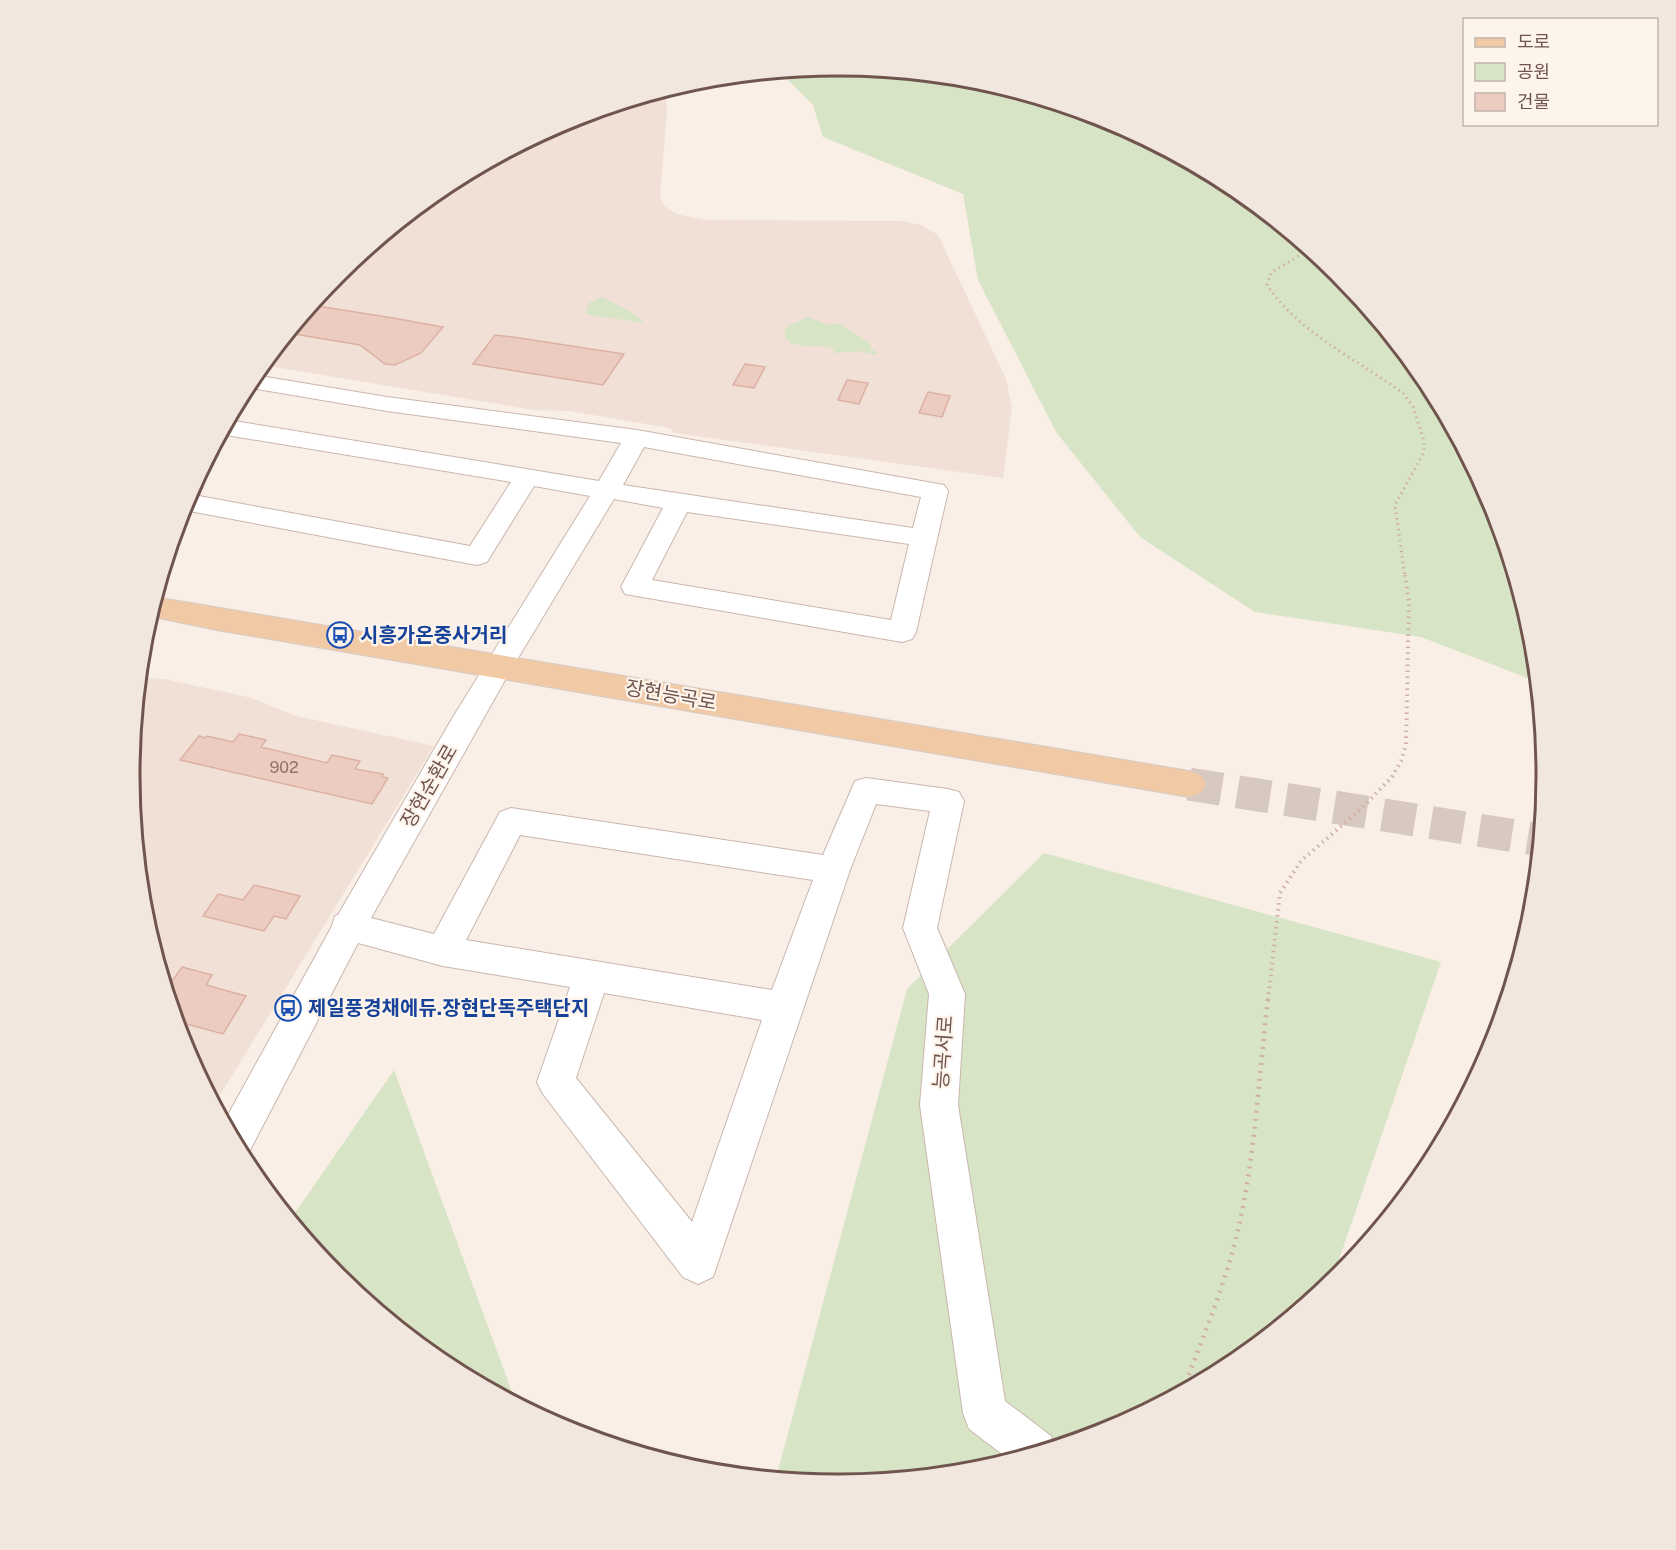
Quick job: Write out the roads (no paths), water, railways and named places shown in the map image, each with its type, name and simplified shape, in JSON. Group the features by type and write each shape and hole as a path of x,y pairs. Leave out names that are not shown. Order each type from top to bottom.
{"main road":[{"name":"장현능곡로","path":"160,609 1190,784"}],"street":[{"path":"260,383 387,404 637,438 935,491 902,632 635,587 679,502"},
{"path":"232,428 679,502 925,538"},
{"name":"장현순환로","path":"238,1133 347,926 498,666 608,490 637,438"},
{"path":"195,504 477,556 527,477"},
{"name":"능곡서로","path":"833,870 866,790 948,801 920,928 947,994 939,1105 985,1413 1029,1447"},
{"path":"443,951 511,821 833,870 698,1263 556,1082 592,975"},
{"path":"347,926 443,951 784,1008"}],"tunnel":[{"path":"1189,784 1533,839"}],"place":[{"name":"시흥가온중사거리","path":"340,635"},
{"name":"제일풍경채에듀.장현단독주택단지","path":"288,1008"}]}
